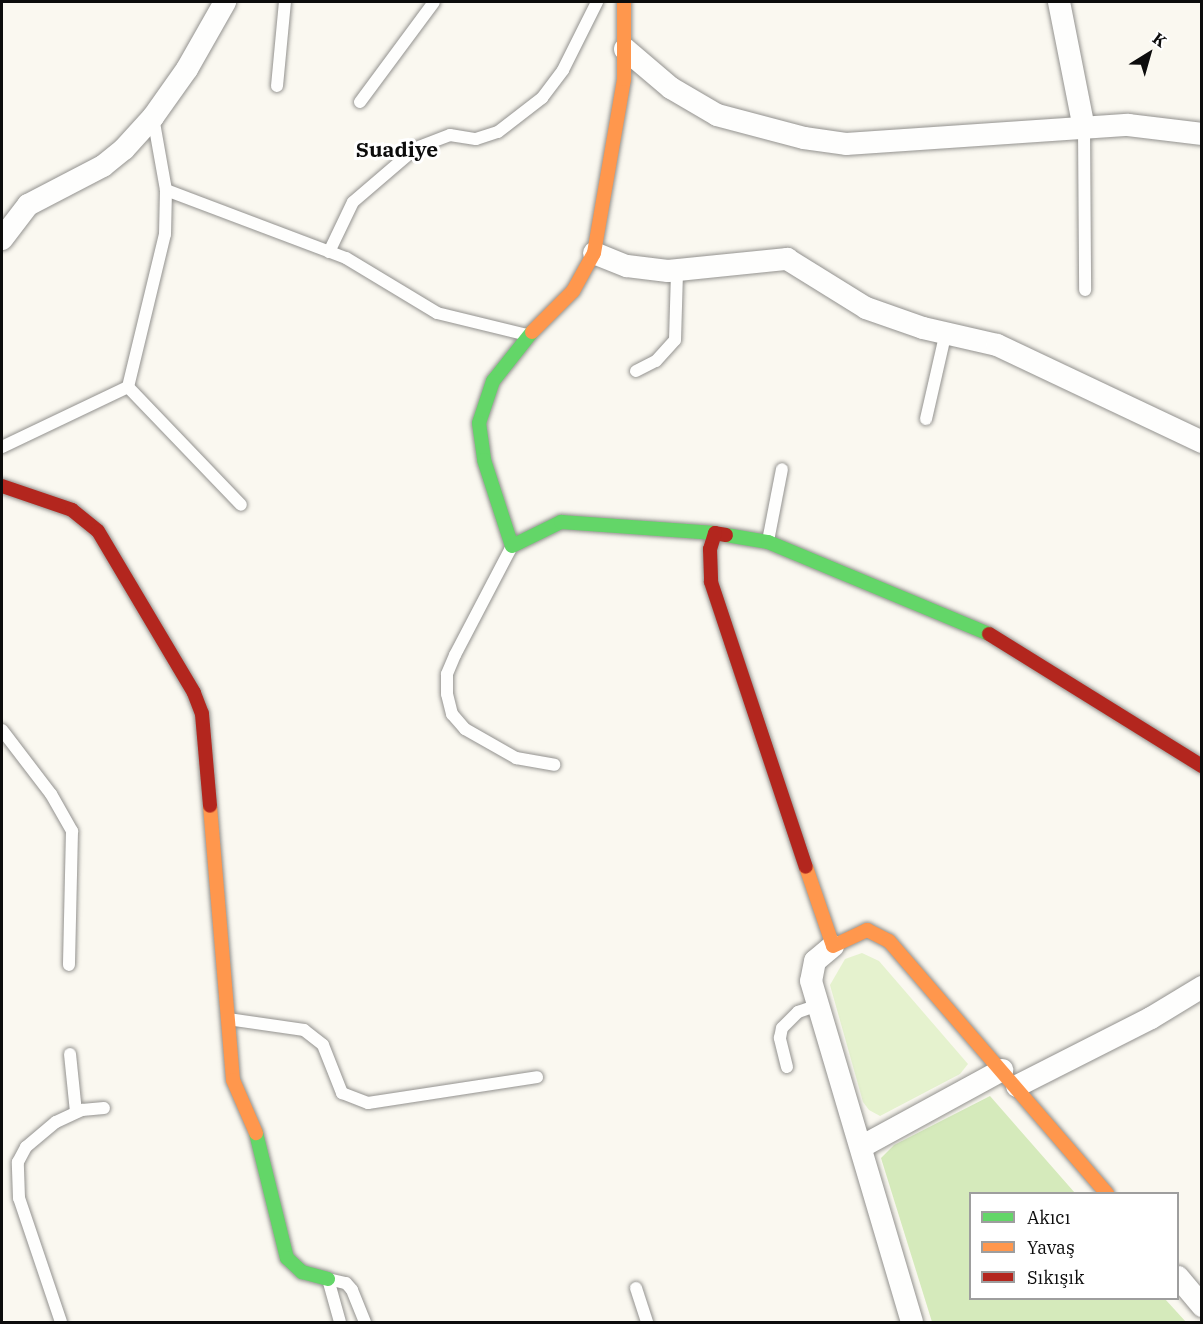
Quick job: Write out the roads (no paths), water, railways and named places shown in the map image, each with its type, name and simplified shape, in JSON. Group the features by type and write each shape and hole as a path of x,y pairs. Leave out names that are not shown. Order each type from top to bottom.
{"street":[{"path":"2,238 28,205 103,166 153,117 225,2"},
{"path":"624,2 625,49 609,180 594,252 573,291 529,335 493,381 478,423 484,460 512,546 550,524 568,521 715,533 768,542 877,590 979,628 1107,704 1202,766"},
{"path":"1059,2 1084,128"},
{"path":"625,49 671,88 717,115 804,138 846,144 1150,124 1202,134"},
{"path":"594,252 627,266 677,271 787,259 866,308 997,345 1202,442"},
{"path":"2,486 57,503 98,531 194,693 202,714 233,1080 256,1136 287,1258 302,1272 328,1279"},
{"path":"715,533 711,549 711,582 726,634 833,946"},
{"path":"912,1323 818,1005 811,970 833,946 860,933 877,932 913,966 1105,1192"},
{"path":"861,1147 1009,1078 1151,1018 1202,987"},
{"path":"1179,1278 1202,1306"}],"lane":[{"path":"277,86 285,2"},
{"path":"360,102 434,2"},
{"path":"329,252 353,202 416,148 450,135 476,139 498,132 535,105 563,69 597,2"},
{"path":"128,387 161,258 166,190 153,117"},
{"path":"1084,128 1085,290"},
{"path":"166,190 329,252 371,271 437,314 529,335"},
{"path":"636,371 656,362 675,340 677,271"},
{"path":"926,419 946,332"},
{"path":"2,447 128,387"},
{"path":"128,387 241,505"},
{"path":"768,542 782,469"},
{"path":"512,546 455,654 447,674 447,694 452,714 465,729 516,758 554,765"},
{"path":"2,730 51,794 72,831 69,965"},
{"path":"788,1067 780,1038 782,1028 798,1012 818,1005"},
{"path":"227,1018 304,1030 323,1045 342,1094 368,1102 537,1077"},
{"path":"70,1054 76,1112"},
{"path":"61,1323 19,1198 16,1178 26,1147 56,1122 76,1112 104,1108"},
{"path":"340,1323 328,1279 346,1283 352,1290 365,1323"},
{"path":"636,1288 647,1323"}],"district":[{"name":"Suadiye","path":"397,149"}]}
